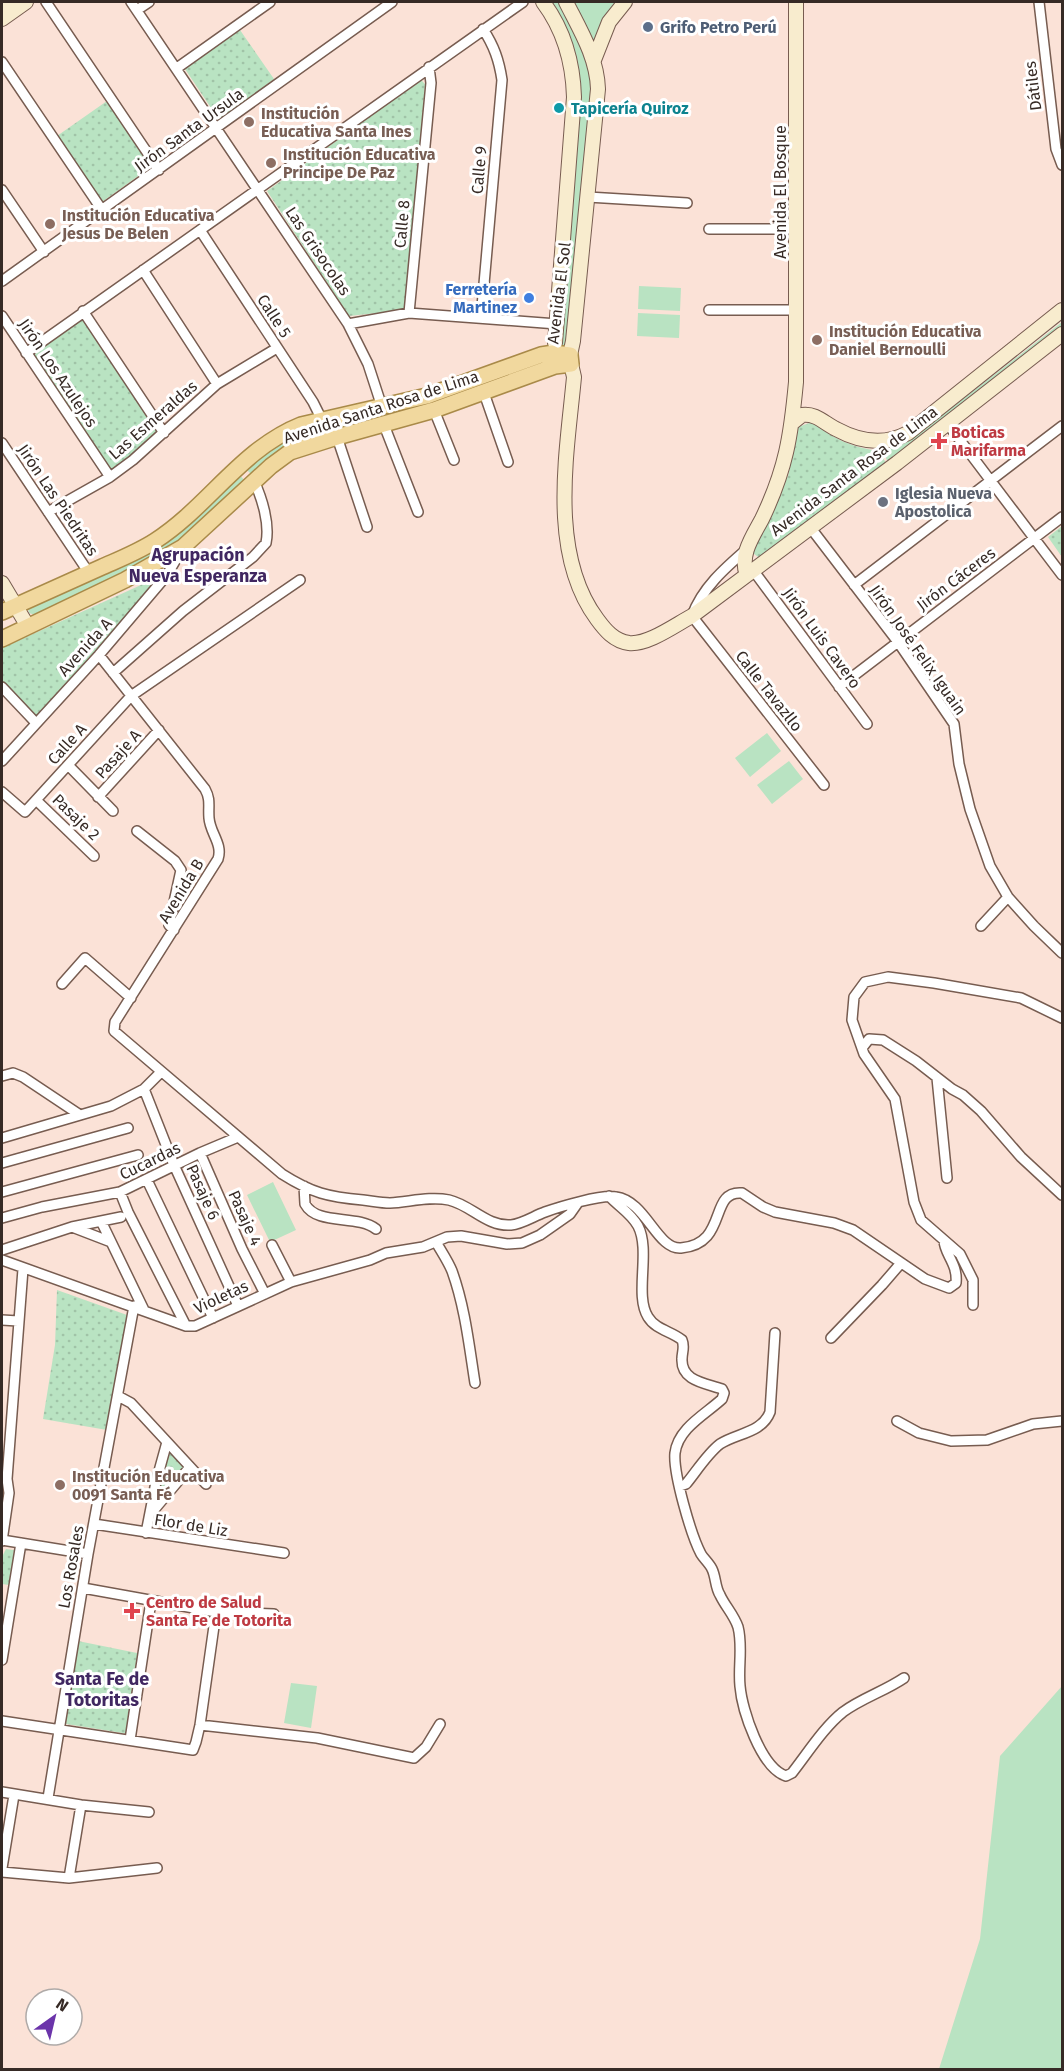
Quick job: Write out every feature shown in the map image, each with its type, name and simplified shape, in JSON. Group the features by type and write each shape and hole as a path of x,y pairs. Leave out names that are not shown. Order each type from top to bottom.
{"main road":[{"path":"2,6 9,2"},
{"path":"2,19 26,2"},
{"name":"Avenida El Sol","path":"543,2 557,24 564,41 570,60 574,87 555,354"},
{"name":"Avenida El Sol","path":"566,2 594,60 598,74 598,89 570,360 574,377 563,490 569,549 583,596 604,630 615,639 629,643"},
{"path":"594,60 609,22 625,2"},
{"name":"Avenida El Bosque","path":"750,572 743,561 785,463 796,382 796,2"},
{"name":"Avenida Santa Rosa de Lima","path":"819,418 835,429 852,436 885,442 894,441 908,433 1062,310"},
{"name":"Avenida Santa Rosa de Lima","path":"629,643 643,641 662,633 692,616 897,463 1062,334"},
{"name":"Avenida Santa Rosa de Lima","path":"2,638 125,580 183,548 254,481 290,452 484,393 555,354"},
{"name":"Avenida Santa Rosa de Lima","path":"2,612 155,541 197,508 256,451 282,433 322,420 382,408 444,390 531,358 555,354 570,360"},
{"name":"Avenida El Bosque","path":"796,382 800,395 809,409 819,418"},
{"path":"792,423 802,415 819,418"},
{"path":"238,467 254,481"},
{"path":"2,583 27,625"}],"street":[{"path":"46,2 159,170"},
{"path":"134,6 149,2"},
{"path":"177,68 270,2"},
{"name":"Jirón Santa Ursula","path":"2,281 392,2"},
{"path":"26,353 523,2"},
{"name":"Dátiles","path":"1038,2 1056,149 1062,165"},
{"name":"Las Grisocolas","path":"134,6 348,324 368,364 382,408"},
{"name":"Calle 9","path":"481,318 502,80 494,45 483,29"},
{"path":"2,62 102,210"},
{"name":"Calle 8","path":"409,313 431,83 429,67"},
{"path":"2,190 44,252"},
{"path":"588,198 687,202"},
{"path":"709,230 796,229"},
{"name":"Calle 5","path":"200,230 313,402 322,420"},
{"path":"142,270 217,384"},
{"path":"709,310 796,309"},
{"path":"83,311 164,433"},
{"path":"348,324 409,313 557,324"},
{"name":"Jirón Los Azulejos","path":"2,316 110,477"},
{"name":"Las Esmeraldas","path":"48,512 110,477 164,433 217,384 277,348"},
{"path":"484,393 508,462"},
{"path":"434,410 454,460"},
{"path":"947,423 1062,575"},
{"path":"384,425 418,512"},
{"path":"854,585 1062,426"},
{"path":"337,437 367,527"},
{"name":"Jirón Las Piedritas","path":"2,443 89,573"},
{"path":"114,673 183,611 251,558 266,543 265,520 260,494 254,481"},
{"name":"Jirón Cáceres","path":"839,687 1062,517"},
{"name":"Jirón José Felix Iguain","path":"810,527 898,642 954,723 959,764 974,820 990,866 1008,897 1062,953"},
{"name":"Avenida A","path":"2,761 99,655 167,575 183,548"},
{"name":"Avenida El Bosque","path":"692,616 698,599 727,566 747,549"},
{"name":"Jirón Luis Cavero","path":"750,572 867,724"},
{"name":"Calle A","path":"2,792 25,812 131,696 300,580"},
{"name":"Calle Tavazllo","path":"692,616 824,785"},
{"name":"Avenida B","path":"99,655 208,793 209,821 220,848 218,859 115,1023 114,1031 161,1072"},
{"path":"2,687 36,723"},
{"name":"Pasaje A","path":"98,797 159,730"},
{"path":"68,765 113,811"},
{"name":"Pasaje 2","path":"36,800 94,856"},
{"path":"137,831 175,861 181,870 170,925 174,930"},
{"path":"981,926 1008,897"},
{"path":"62,984 85,958 131,998"},
{"path":"974,1305 972,1281 960,1254 921,1220 914,1202 895,1099 864,1054 852,1020 854,997 865,982 888,978 934,983 1021,998 1062,1018"},
{"path":"862,1048 869,1039 883,1040 963,1095 981,1111 1021,1157 1062,1195"},
{"path":"2,1138 111,1106 144,1089 161,1072 273,1167 304,1186 331,1197 387,1203 446,1199 459,1203 488,1220 513,1225 546,1211 609,1196 623,1198 637,1206 665,1242 676,1248 693,1245 705,1239 712,1230 724,1200 738,1192 775,1212 834,1223 853,1230 925,1279 952,1287 956,1283 956,1273 944,1240"},
{"path":"2,1077 13,1073 23,1077 80,1115"},
{"path":"937,1078 947,1178"},
{"name":"Pasaje 6","path":"144,1089 174,1166 238,1306"},
{"path":"2,1164 128,1128"},
{"name":"Cucardas","path":"2,1218 42,1207 120,1192 200,1152 238,1137"},
{"name":"Pasaje 4","path":"200,1152 242,1249 265,1294"},
{"path":"2,1192 138,1155"},
{"path":"147,1180 213,1318"},
{"path":"304,1186 305,1204 314,1214 367,1224 376,1229"},
{"path":"120,1192 186,1326"},
{"path":"609,1196 631,1216 640,1232 643,1243 643,1304 648,1318 655,1325 682,1340 684,1346 682,1366 686,1374 693,1379 722,1389 724,1393 722,1399 685,1431 679,1440 675,1457 684,1507 695,1540 702,1556 712,1569 719,1594 738,1628 740,1687 752,1733 761,1752 778,1774 786,1776 792,1773 833,1721 845,1711 904,1678"},
{"name":"Violetas","path":"2,1260 186,1326 195,1326 291,1282 370,1260 386,1253 423,1247 447,1238 461,1236 507,1244 522,1243 540,1235 570,1214 577,1204"},
{"path":"2,1250 72,1227 121,1216"},
{"path":"101,1221 144,1310"},
{"path":"72,1227 111,1242"},
{"path":"436,1242 451,1269 456,1287 465,1320 475,1383"},
{"path":"272,1245 291,1282"},
{"path":"831,1338 901,1263"},
{"path":"23,1269 4,1479 9,1493 2,1540 88,1554"},
{"name":"Los Rosales","path":"48,1798 88,1554 134,1306"},
{"path":"2,1320 18,1321"},
{"path":"680,1486 686,1484 718,1445 758,1427 767,1419 770,1412 775,1333"},
{"path":"118,1396 131,1403 206,1484"},
{"path":"897,1421 919,1433 951,1441 987,1440 1033,1424 1062,1421"},
{"path":"146,1533 167,1442"},
{"path":"151,1512 190,1467"},
{"name":"Flor de Liz","path":"94,1524 284,1553"},
{"path":"2,1660 21,1543"},
{"path":"83,1588 216,1612 274,1614"},
{"path":"129,1740 151,1601"},
{"path":"2,1721 186,1750 193,1749 200,1725 216,1612"},
{"path":"200,1725 317,1738 414,1758 426,1747 440,1724"},
{"path":"2,1792 149,1812"},
{"path":"14,1795 2,1870 69,1878 157,1868"},
{"path":"69,1878 81,1804"}],"green space":[{"path":"549,2 561,2 593,74 568,347 561,347 559,341 578,94"},
{"path":"572,2 620,2 595,45 593,44"},
{"path":"240,30 274,79 219,120 185,69"},
{"path":"421,80 425,84 406,310 349,316 267,191"},
{"path":"107,101 152,166 102,202 57,136"},
{"path":"639,286 681,288 680,311 638,309"},
{"path":"638,313 680,315 679,338 637,336"},
{"path":"82,317 160,434 113,474 31,353"},
{"path":"1062,322 1062,330 888,462 881,449 893,448 912,439"},
{"path":"543,357 547,363 423,409 296,443 255,473 250,473 245,468 279,439"},
{"path":"812,422 843,441 879,451 886,463 765,556 758,557 753,553 752,545 788,476 798,427"},
{"path":"239,474 245,481 187,537 130,572 35,615 29,613 28,609 31,604 109,568"},
{"path":"1062,526 1062,557 1048,537"},
{"path":"163,575 36,719 2,682 2,648"},
{"path":"767,733 781,751 750,777 735,758"},
{"path":"789,761 803,779 772,804 757,785"},
{"path":"273,1182 296,1230 270,1242 247,1195"},
{"path":"57,1290 127,1315 107,1430 43,1419 55,1345"},
{"path":"168,1448 187,1467 157,1501"},
{"path":"6,1549 14,1550 9,1585 2,1584 2,1557"},
{"path":"78,1641 142,1654 129,1734 66,1724"},
{"path":"291,1683 317,1686 311,1728 284,1723"},
{"path":"1062,1686 1062,2069 939,2069 980,1939 1000,1756"}],"place":[{"name":"Grifo Petro Perú","path":"648,27"},
{"name":"Tapicería Quiroz","path":"559,108"},
{"name":"Institución Educativa Santa Ines","path":"249,122"},
{"name":"Institución Educativa Principe De Paz","path":"271,163"},
{"name":"Institución Educativa Jesus De Belen","path":"50,224"},
{"name":"Ferretería Martinez","path":"529,298"},
{"name":"Institución Educativa Daniel Bernoulli","path":"817,340"},
{"name":"Boticas Marifarma","path":"939,441"},
{"name":"Iglesia Nueva Apostolica","path":"883,502"},
{"name":"Institución Educativa 0091 Santa Fé","path":"60,1485"},
{"name":"Centro de Salud Santa Fe de Totorita","path":"132,1611"}],"district":[{"name":"Agrupación Nueva Esperanza","path":"198,565"},
{"name":"Santa Fe de Totoritas","path":"102,1689"}]}
